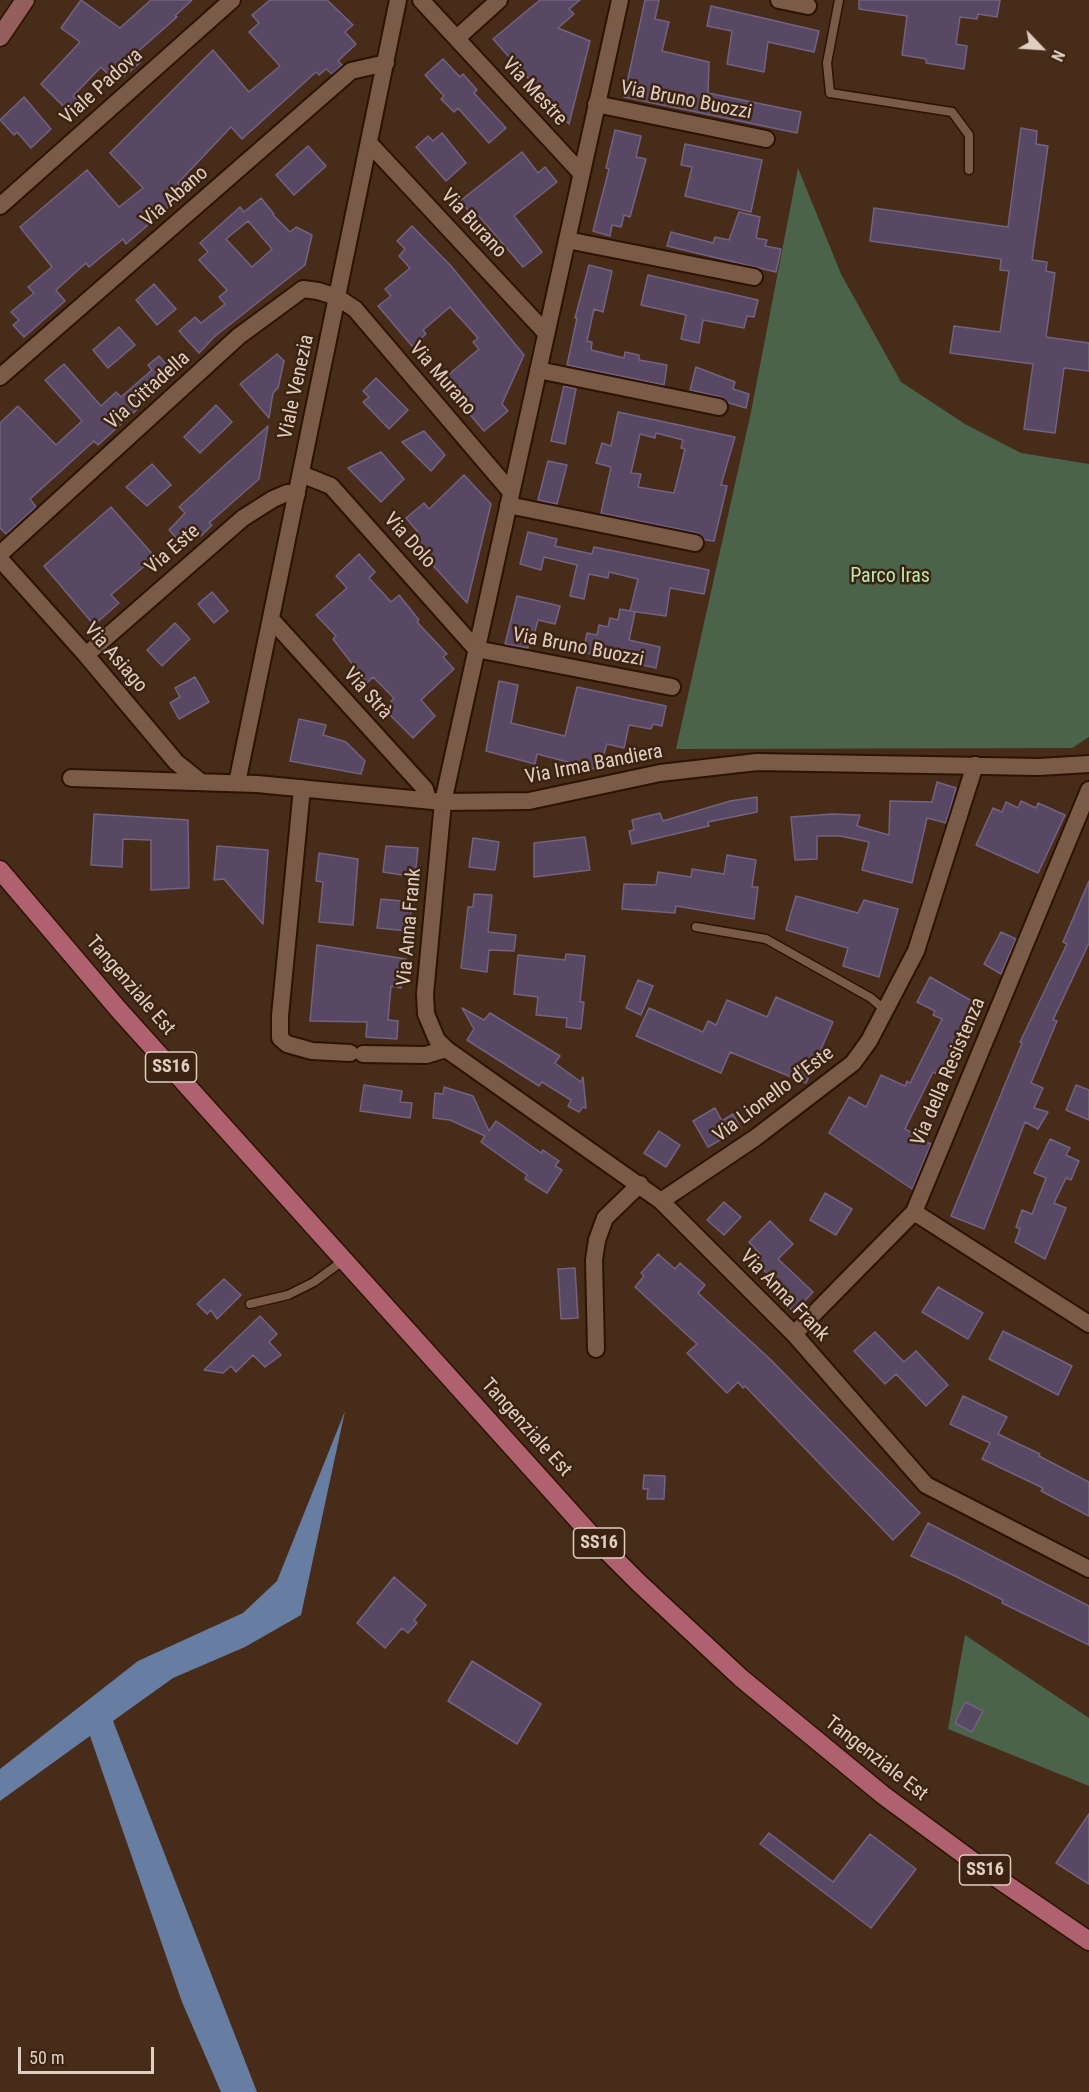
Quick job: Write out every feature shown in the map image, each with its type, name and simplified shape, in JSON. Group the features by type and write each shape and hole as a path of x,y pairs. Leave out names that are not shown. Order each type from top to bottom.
{"main road":[{"name":"Tangenziale Est","path":"0,870 118,1009 594,1538 741,1678 883,1795 978,1865 1089,1941"}],"street":[{"path":"0,37 25,0"},
{"name":"Viale Padova","path":"0,206 232,0"},
{"name":"Viale Venezia","path":"237,783 398,0"},
{"name":"Via Mestre","path":"421,0 581,173"},
{"path":"456,38 499,0"},
{"name":"Via Bruno Buozzi","path":"435,801 476,649 620,0"},
{"path":"779,0 808,6"},
{"name":"Via Abano","path":"0,377 351,71 386,63"},
{"name":"Via Bruno Buozzi","path":"596,104 766,139"},
{"name":"Via Burano","path":"369,144 546,333"},
{"path":"567,240 754,277"},
{"name":"Via Cittadella","path":"0,554 239,336 303,289 337,297"},
{"name":"Via Murano","path":"337,297 355,309 510,498"},
{"path":"538,370 719,407"},
{"name":"Via Dolo","path":"301,474 331,486 476,649"},
{"name":"Via Este","path":"86,655 243,518 273,499 287,494 297,494"},
{"path":"510,498 695,543"},
{"name":"Via Asiago","path":"0,559 86,655 176,762 201,782"},
{"name":"Via Strà","path":"271,619 435,801"},
{"name":"Via Bruno Buozzi","path":"476,649 672,687"},
{"name":"Via Irma Bandiera","path":"71,778 237,783 435,801 529,801 660,773 757,762 1089,764"},
{"name":"Via Lionello d'Este","path":"662,1201 755,1138 853,1063 886,1012 916,951 975,765"},
{"path":"302,788 280,1016 280,1038 287,1044 312,1051 426,1055 446,1049"},
{"name":"Via della Resistenza","path":"794,1334 914,1212 1089,790"},
{"name":"Via Anna Frank","path":"435,801 425,994 430,1028 446,1049 662,1201 794,1334 926,1485 1089,1569"},
{"path":"596,1349 594,1260 597,1240 605,1218 640,1184"},
{"path":"914,1212 1089,1324"}],"lane":[{"path":"839,0 827,63 830,93 952,112 969,135 969,170"},
{"path":"696,927 766,939 871,998 886,1012"},
{"path":"250,1304 288,1295 314,1282 345,1260"}],"green space":[{"name":"Parco Iras","path":"798,168 841,274 901,382 965,424 1021,453 1089,464 1089,737 1072,748 676,749 751,412"},
{"path":"965,1635 1089,1718 1089,1786 948,1729"}],"water":[{"path":"345,1411 301,1615 245,1647 173,1678 113,1721 257,2092 221,2092 182,2002 90,1736 0,1801 0,1769 138,1661 243,1613 277,1581"}],"building":[{"path":"81,0 120,28 151,0 192,0 175,16 177,17 135,54 141,62 116,83 101,67 73,96 80,102 69,112 41,84 80,42 61,28"},
{"path":"270,0 327,0 353,25 345,32 356,44 338,61 342,65 332,74 326,69 319,75 316,72 242,139 231,127 178,183 186,192 126,244 123,239 89,267 86,263 56,290 65,301 24,337 13,325 19,320 11,312 34,293 28,287 52,267 20,227 87,170 119,207 143,188 110,153 213,50 249,92 280,66 249,32 259,23 252,15"},
{"path":"540,0 580,0 569,9 574,14 558,28 590,41 569,124 493,39"},
{"path":"645,0 659,0 655,19 669,22 662,51 709,62 708,93 801,112 797,133 624,97"},
{"path":"859,0 1000,0 997,17 978,14 977,19 960,17 956,44 967,46 964,69 926,63 926,59 902,55 907,16 859,9"},
{"path":"711,6 819,31 814,52 768,42 764,72 727,64 732,31 707,26"},
{"path":"443,59 460,77 463,74 477,90 474,93 506,128 489,143 458,108 454,112 441,99 444,96 425,75"},
{"path":"24,97 51,129 31,148 17,132 14,135 0,120"},
{"path":"1021,128 1037,131 1036,144 1048,146 1032,260 1047,262 1046,271 1055,273 1046,337 1089,343 1089,371 1064,368 1055,433 1024,429 1033,364 950,353 954,326 1000,332 1009,271 1000,270 1001,259 870,241 874,208 1008,227"},
{"path":"615,130 641,136 636,157 646,159 630,217 624,215 621,227 612,225 610,236 593,231 609,169 606,168"},
{"path":"442,133 466,163 446,181 416,147 428,136 433,141"},
{"path":"685,144 762,160 751,212 685,196 692,167 681,165"},
{"path":"308,146 326,166 294,195 276,175"},
{"path":"522,152 538,173 545,167 557,182 514,216 542,252 523,267 477,214 474,217 460,201"},
{"path":"261,198 273,215 290,232 296,227 312,235 305,265 214,337 199,353 179,331 195,317 201,323 225,304 219,297 227,290 199,260 208,252 200,243 240,207 244,212","holes":["248,221 272,249 252,267 226,239"]},
{"path":"739,212 760,217 756,238 767,240 765,246 781,249 776,272 667,246 671,232 713,243 715,237 729,240"},
{"path":"412,226 451,266 524,355 502,404 508,411 484,431 441,381 479,349 473,342 478,338 450,307 423,330 426,334 412,346 378,306 391,296 385,289 410,268 399,256 405,249 397,241"},
{"path":"589,265 612,271 603,312 594,309 587,341 592,342 591,350 624,358 625,352 639,355 639,360 667,365 664,385 567,365 577,318 575,318"},
{"path":"648,275 758,300 754,317 747,316 744,328 703,320 699,343 681,339 686,315 641,305"},
{"path":"154,284 176,309 157,325 136,300"},
{"path":"119,327 135,345 108,368 93,350"},
{"path":"277,354 284,361 278,388 273,393 269,418 240,384"},
{"path":"159,356 172,371 160,381 164,385 98,445 94,441 30,499 36,507 6,534 0,528 0,423 18,406 56,445 82,421 45,380 64,364 101,406 116,392 121,397 152,370 148,365"},
{"path":"696,367 735,382 733,389 749,394 746,408 729,403 721,397 690,390"},
{"path":"376,378 408,410 389,429 363,402 369,397 363,391"},
{"path":"564,386 576,389 565,444 551,441"},
{"path":"216,405 232,422 200,453 184,437"},
{"path":"618,412 735,437 721,485 727,486 714,541 705,540 697,533 601,513 611,467 596,463 602,443 611,446","holes":["656,433 683,440 681,448 685,449 674,493 638,487 641,474 631,473 640,434 655,438"]},
{"path":"268,426 259,479 209,523 212,525 201,536 195,529 181,543 169,530 185,513 179,507"},
{"path":"424,431 445,455 431,471 402,442"},
{"path":"381,452 404,479 381,502 348,468"},
{"path":"548,461 567,465 557,504 538,500"},
{"path":"152,464 171,485 147,506 126,487"},
{"path":"464,475 491,504 467,603 429,561 431,559 412,535 417,531 406,518 424,503 429,509"},
{"path":"111,507 155,557 111,595 119,603 94,625 44,566"},
{"path":"528,532 557,539 555,546 592,554 594,547 709,570 704,594 670,588 666,616 630,611 638,579 609,572 608,578 589,574 584,599 570,596 577,565 544,557 541,570 520,564"},
{"path":"359,554 375,572 369,578 391,602 399,595 419,620 417,622 447,654 443,657 454,669 421,700 435,716 413,738 384,709 394,698 373,677 367,683 333,639 336,636 316,615 347,588 336,576"},
{"path":"212,592 228,611 214,623 198,604"},
{"path":"517,596 560,606 555,624 538,620 528,648 505,644"},
{"path":"620,609 635,612 629,640 660,647 656,668 583,652 587,633 597,635 599,625 608,627 610,618 618,620"},
{"path":"175,623 190,639 162,666 147,650"},
{"path":"195,677 209,702 179,719 170,703 180,697 175,688"},
{"path":"499,681 518,685 511,723 565,736 577,687 666,706 662,726 653,724 651,729 629,725 624,748 607,744 599,770 537,754 535,764 486,751"},
{"path":"299,719 326,725 323,735 346,742 365,761 361,774 290,761"},
{"path":"937,782 956,788 946,823 927,818 912,883 862,870 869,842 840,836 817,836 817,859 795,860 791,817 860,815 857,826 889,835 890,801 932,802"},
{"path":"757,797 757,812 708,822 709,826 632,844 629,831 634,830 632,820 660,813 663,821 730,801"},
{"path":"1021,801 1036,808 1038,803 1065,815 1038,873 976,845 993,808 1002,812 1006,802 1018,808"},
{"path":"94,814 188,820 189,888 151,890 151,840 123,839 122,867 91,865"},
{"path":"585,837 590,870 534,877 534,843"},
{"path":"473,838 499,842 495,870 469,867"},
{"path":"217,846 268,850 263,924 224,879 214,880"},
{"path":"386,846 418,848 415,877 383,872"},
{"path":"319,853 358,859 353,925 319,922 323,882 316,881"},
{"path":"727,855 756,860 752,887 758,887 754,919 676,906 675,913 622,909 624,884 656,885 658,872 691,877 692,869 724,874"},
{"path":"1089,881 1089,943 1053,1020 1057,1021 1031,1083 1043,1088 1034,1108 1048,1112 1038,1129 1025,1122 984,1229 951,1216 1022,1043 1020,1042 1067,944 1063,942"},
{"path":"474,894 492,895 488,932 516,935 514,951 489,950 487,972 461,968 468,907 473,907"},
{"path":"796,896 858,913 864,900 898,909 879,977 843,966 848,948 786,930"},
{"path":"381,899 412,902 409,931 377,928"},
{"path":"1001,932 1016,939 1001,974 984,964"},
{"path":"317,945 406,959 401,988 391,986 388,1020 398,1021 397,1039 366,1037 367,1022 310,1021"},
{"path":"566,954 585,956 580,1002 584,1002 581,1029 566,1027 567,1018 536,1015 538,997 514,994 518,955 565,960"},
{"path":"930,977 977,1004 956,1046 964,1050 949,1080 933,1072 905,1129 931,1144 912,1189 829,1133 849,1097 866,1107 881,1075 905,1086 907,1081 910,1083 942,1019 933,1015 935,1011 917,1002"},
{"path":"638,980 653,986 641,1015 626,1008"},
{"path":"776,997 833,1022 806,1083 730,1052 721,1073 636,1036 649,1008 703,1032 708,1021 716,1025 727,1000 767,1017"},
{"path":"462,1008 484,1020 490,1013 560,1056 555,1063 581,1082 583,1077 586,1108 583,1107 579,1112 568,1106 571,1100 542,1082 539,1086 467,1040 474,1029"},
{"path":"364,1085 402,1091 400,1102 412,1103 410,1118 360,1111"},
{"path":"1076,1085 1089,1090 1089,1120 1066,1110"},
{"path":"444,1087 473,1096 489,1131 496,1121 541,1153 543,1150 559,1161 555,1166 562,1170 547,1193 525,1179 527,1175 481,1142 485,1136 450,1120 433,1118 435,1093 443,1094"},
{"path":"715,1108 722,1121 733,1114 741,1128 708,1147 693,1121"},
{"path":"659,1131 680,1145 666,1167 644,1153"},
{"path":"1050,1139 1070,1148 1066,1155 1079,1161 1071,1180 1066,1178 1054,1203 1066,1208 1045,1259 1015,1242 1020,1229 1016,1227 1022,1210 1032,1214 1046,1178 1034,1173"},
{"path":"825,1193 852,1209 836,1235 810,1220"},
{"path":"724,1202 741,1217 724,1235 707,1220"},
{"path":"770,1221 793,1244 778,1259 813,1292 794,1312 777,1296 783,1290 754,1260 760,1254 749,1242"},
{"path":"658,1254 675,1269 680,1263 705,1285 698,1293 771,1360 920,1513 893,1540 745,1386 743,1388 738,1382 727,1393 687,1353 697,1344 635,1287 644,1276 641,1273"},
{"path":"575,1268 578,1318 561,1319 558,1269"},
{"path":"224,1279 241,1295 217,1319 211,1310 207,1314 197,1304"},
{"path":"938,1287 983,1313 968,1339 922,1312"},
{"path":"260,1316 277,1334 269,1342 281,1355 265,1367 253,1355 236,1372 231,1366 223,1373 204,1370"},
{"path":"1003,1331 1072,1366 1058,1395 989,1359"},
{"path":"875,1332 904,1362 916,1351 948,1385 926,1406 896,1374 885,1384 854,1351"},
{"path":"963,1396 1007,1417 998,1434 1040,1454 1039,1456 1089,1482 1089,1516 1041,1491 1043,1488 982,1459 990,1443 950,1424"},
{"path":"644,1475 665,1476 664,1499 647,1499 648,1489 643,1489"},
{"path":"928,1523 1089,1606 1089,1645 911,1556"},
{"path":"394,1577 426,1605 414,1620 417,1623 408,1633 402,1628 385,1648 357,1623"},
{"path":"472,1661 541,1704 517,1744 448,1701"},
{"path":"965,1702 983,1711 972,1732 955,1723"},
{"path":"1089,1814 1089,1884 1056,1863"},
{"path":"769,1833 833,1882 870,1834 916,1869 871,1928 760,1844"}]}
